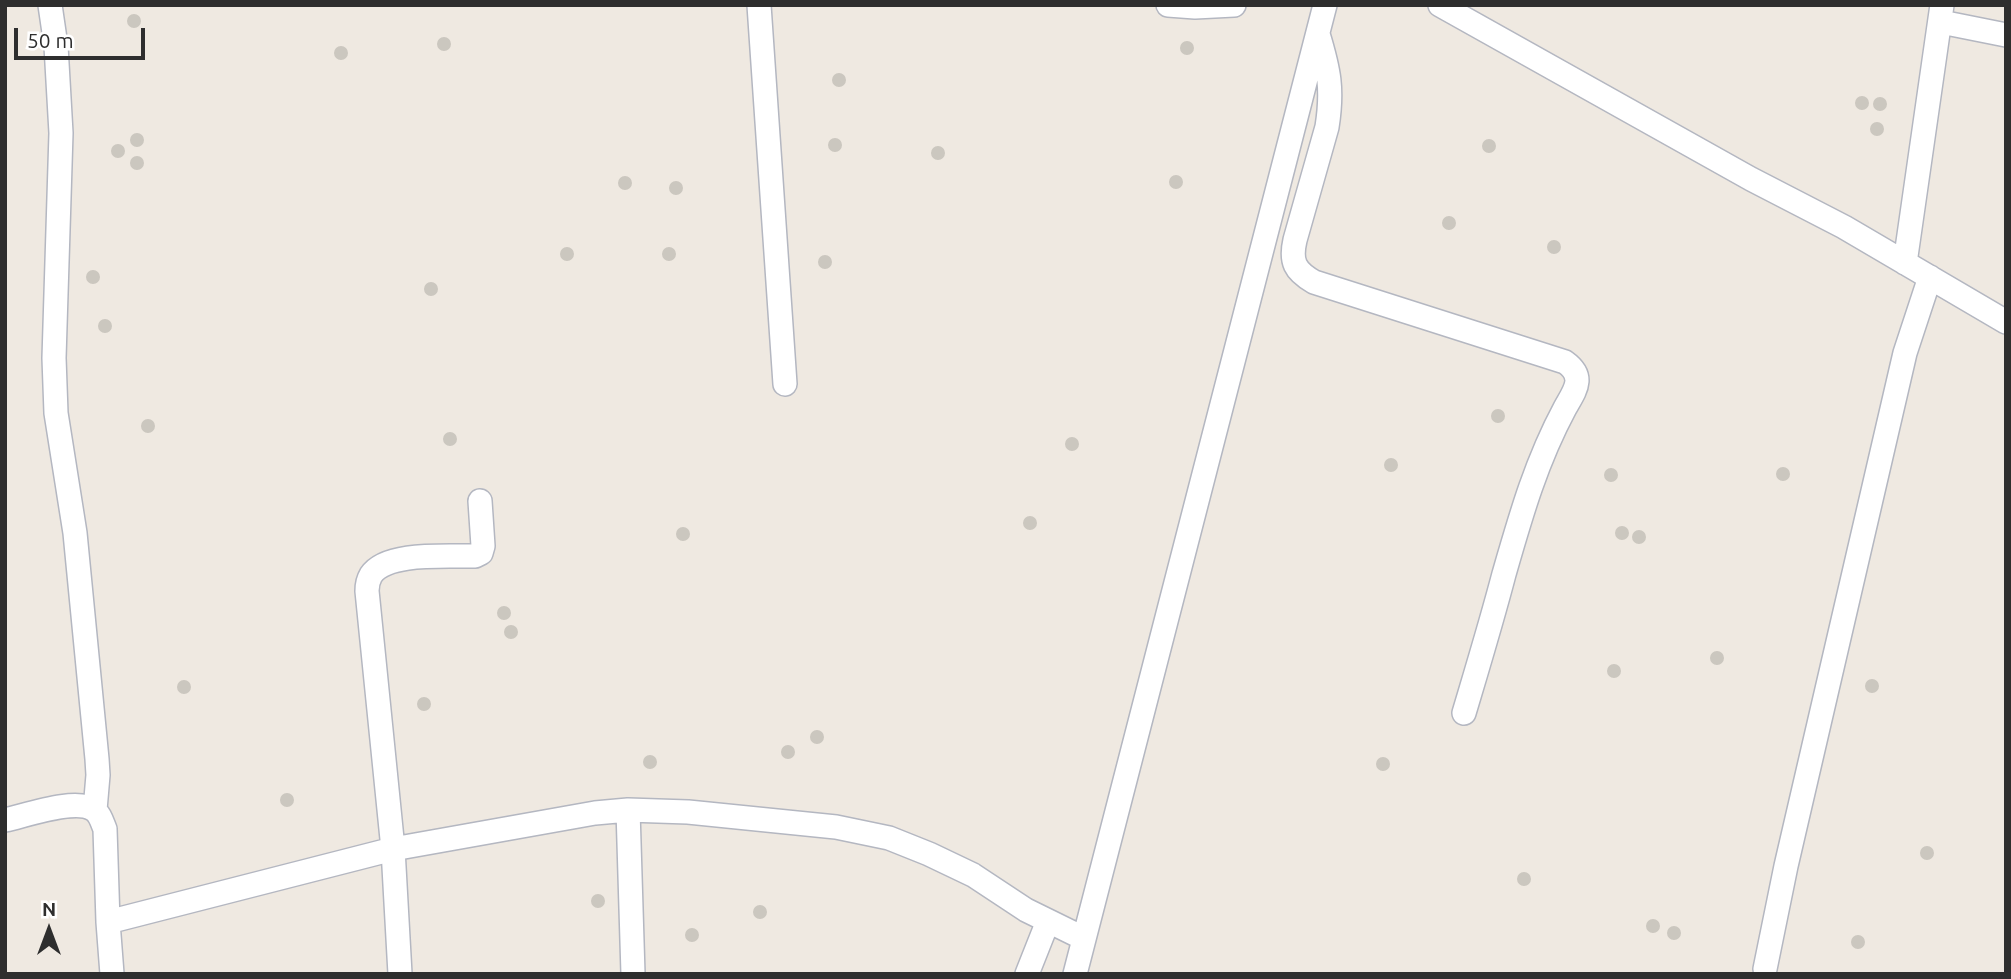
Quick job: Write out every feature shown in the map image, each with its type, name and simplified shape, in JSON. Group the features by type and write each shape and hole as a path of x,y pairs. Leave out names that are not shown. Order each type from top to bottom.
{"street":[{"path":"50,5 56,47 61,133 54,358 57,413 76,546 97,759 95,810"},
{"path":"759,5 785,384"},
{"path":"1168,5 1234,5"},
{"path":"1075,974 1325,5"},
{"path":"1440,5 1751,179 1844,227 2006,322"},
{"path":"1905,263 1941,14 2006,36"},
{"path":"1318,32 1329,72 1330,109 1293,251 1295,267 1301,275 1321,284 1565,362 1577,374 1577,386 1548,440 1534,474 1464,713"},
{"path":"1765,970 1786,866 1905,353 1930,277"},
{"path":"400,974 393,849 368,582 372,573 391,562 414,557 475,556 481,553 483,546 480,501"},
{"path":"5,820 75,805 95,810 102,819 112,974"},
{"path":"108,922 393,849 595,813 628,810 688,812 836,827 889,838 973,875 1026,910 1083,938"},
{"path":"628,810 633,974"},
{"path":"1027,974 1048,921"}],"building":[{"path":"131,14 137,14 141,21 137,28 131,28 127,24 127,18"},
{"path":"441,37 447,37 451,44 447,51 441,51 437,47 437,41"},
{"path":"1184,41 1190,41 1194,48 1190,55 1184,55 1180,51 1180,45"},
{"path":"338,46 344,46 348,53 344,60 338,60 334,56 334,50"},
{"path":"836,73 842,73 846,80 842,87 836,87 832,83 832,77"},
{"path":"1859,96 1865,96 1869,103 1865,110 1859,110 1855,106 1855,100"},
{"path":"1877,97 1883,97 1887,104 1883,111 1877,111 1873,107 1873,101"},
{"path":"1874,122 1880,122 1884,129 1880,136 1874,136 1870,132 1870,126"},
{"path":"134,133 140,133 144,140 140,147 134,147 130,143 130,137"},
{"path":"832,138 838,138 842,145 838,152 832,152 828,148 828,142"},
{"path":"1486,139 1492,139 1496,146 1492,153 1486,153 1482,149 1482,143"},
{"path":"115,144 121,144 125,151 121,158 115,158 111,154 111,148"},
{"path":"935,146 941,146 945,153 941,160 935,160 931,156 931,150"},
{"path":"134,156 140,156 144,163 140,170 134,170 130,166 130,160"},
{"path":"1173,175 1179,175 1183,182 1179,189 1173,189 1169,185 1169,179"},
{"path":"622,176 628,176 632,183 628,190 622,190 618,186 618,180"},
{"path":"673,181 679,181 683,188 679,195 673,195 669,191 669,185"},
{"path":"1446,216 1452,216 1456,223 1452,230 1446,230 1442,226 1442,220"},
{"path":"1551,240 1557,240 1561,247 1557,254 1551,254 1547,250 1547,244"},
{"path":"564,247 570,247 574,254 570,261 564,261 560,257 560,251"},
{"path":"666,247 672,247 676,254 672,261 666,261 662,257 662,251"},
{"path":"822,255 828,255 832,262 828,269 822,269 818,265 818,259"},
{"path":"90,270 96,270 100,277 96,284 90,284 86,280 86,274"},
{"path":"428,282 434,282 438,289 434,296 428,296 424,292 424,286"},
{"path":"102,319 108,319 112,326 108,333 102,333 98,329 98,323"},
{"path":"1495,409 1501,409 1505,416 1501,423 1495,423 1491,419 1491,413"},
{"path":"145,419 151,419 155,426 151,433 145,433 141,429 141,423"},
{"path":"447,432 453,432 457,439 453,446 447,446 443,442 443,436"},
{"path":"1069,437 1075,437 1079,444 1075,451 1069,451 1065,447 1065,441"},
{"path":"1388,458 1394,458 1398,465 1394,472 1388,472 1384,468 1384,462"},
{"path":"1780,467 1786,467 1790,474 1786,481 1780,481 1776,477 1776,471"},
{"path":"1608,468 1614,468 1618,475 1614,482 1608,482 1604,478 1604,472"},
{"path":"1027,516 1033,516 1037,523 1033,530 1027,530 1023,526 1023,520"},
{"path":"1619,526 1625,526 1629,533 1625,540 1619,540 1615,536 1615,530"},
{"path":"680,527 686,527 690,534 686,541 680,541 676,537 676,531"},
{"path":"1636,530 1642,530 1646,537 1642,544 1636,544 1632,540 1632,534"},
{"path":"501,606 507,606 511,613 507,620 501,620 497,616 497,610"},
{"path":"508,625 514,625 518,632 514,639 508,639 504,635 504,629"},
{"path":"1714,651 1720,651 1724,658 1720,665 1714,665 1710,661 1710,655"},
{"path":"1611,664 1617,664 1621,671 1617,678 1611,678 1607,674 1607,668"},
{"path":"1869,679 1875,679 1879,686 1875,693 1869,693 1865,689 1865,683"},
{"path":"181,680 187,680 191,687 187,694 181,694 177,690 177,684"},
{"path":"421,697 427,697 431,704 427,711 421,711 417,707 417,701"},
{"path":"814,730 820,730 824,737 820,744 814,744 810,740 810,734"},
{"path":"785,745 791,745 795,752 791,759 785,759 781,755 781,749"},
{"path":"647,755 653,755 657,762 653,769 647,769 643,765 643,759"},
{"path":"1380,757 1386,757 1390,764 1386,771 1380,771 1376,767 1376,761"},
{"path":"284,793 290,793 294,800 290,807 284,807 280,803 280,797"},
{"path":"1924,846 1930,846 1934,853 1930,860 1924,860 1920,856 1920,850"},
{"path":"1521,872 1527,872 1531,879 1527,886 1521,886 1517,882 1517,876"},
{"path":"595,894 601,894 605,901 601,908 595,908 591,904 591,898"},
{"path":"757,905 763,905 767,912 763,919 757,919 753,915 753,909"},
{"path":"1650,919 1656,919 1660,926 1656,933 1650,933 1646,929 1646,923"},
{"path":"1671,926 1677,926 1681,933 1677,940 1671,940 1667,936 1667,930"},
{"path":"689,928 695,928 699,935 695,942 689,942 685,938 685,932"},
{"path":"1855,935 1861,935 1865,942 1861,949 1855,949 1851,945 1851,939"}]}
